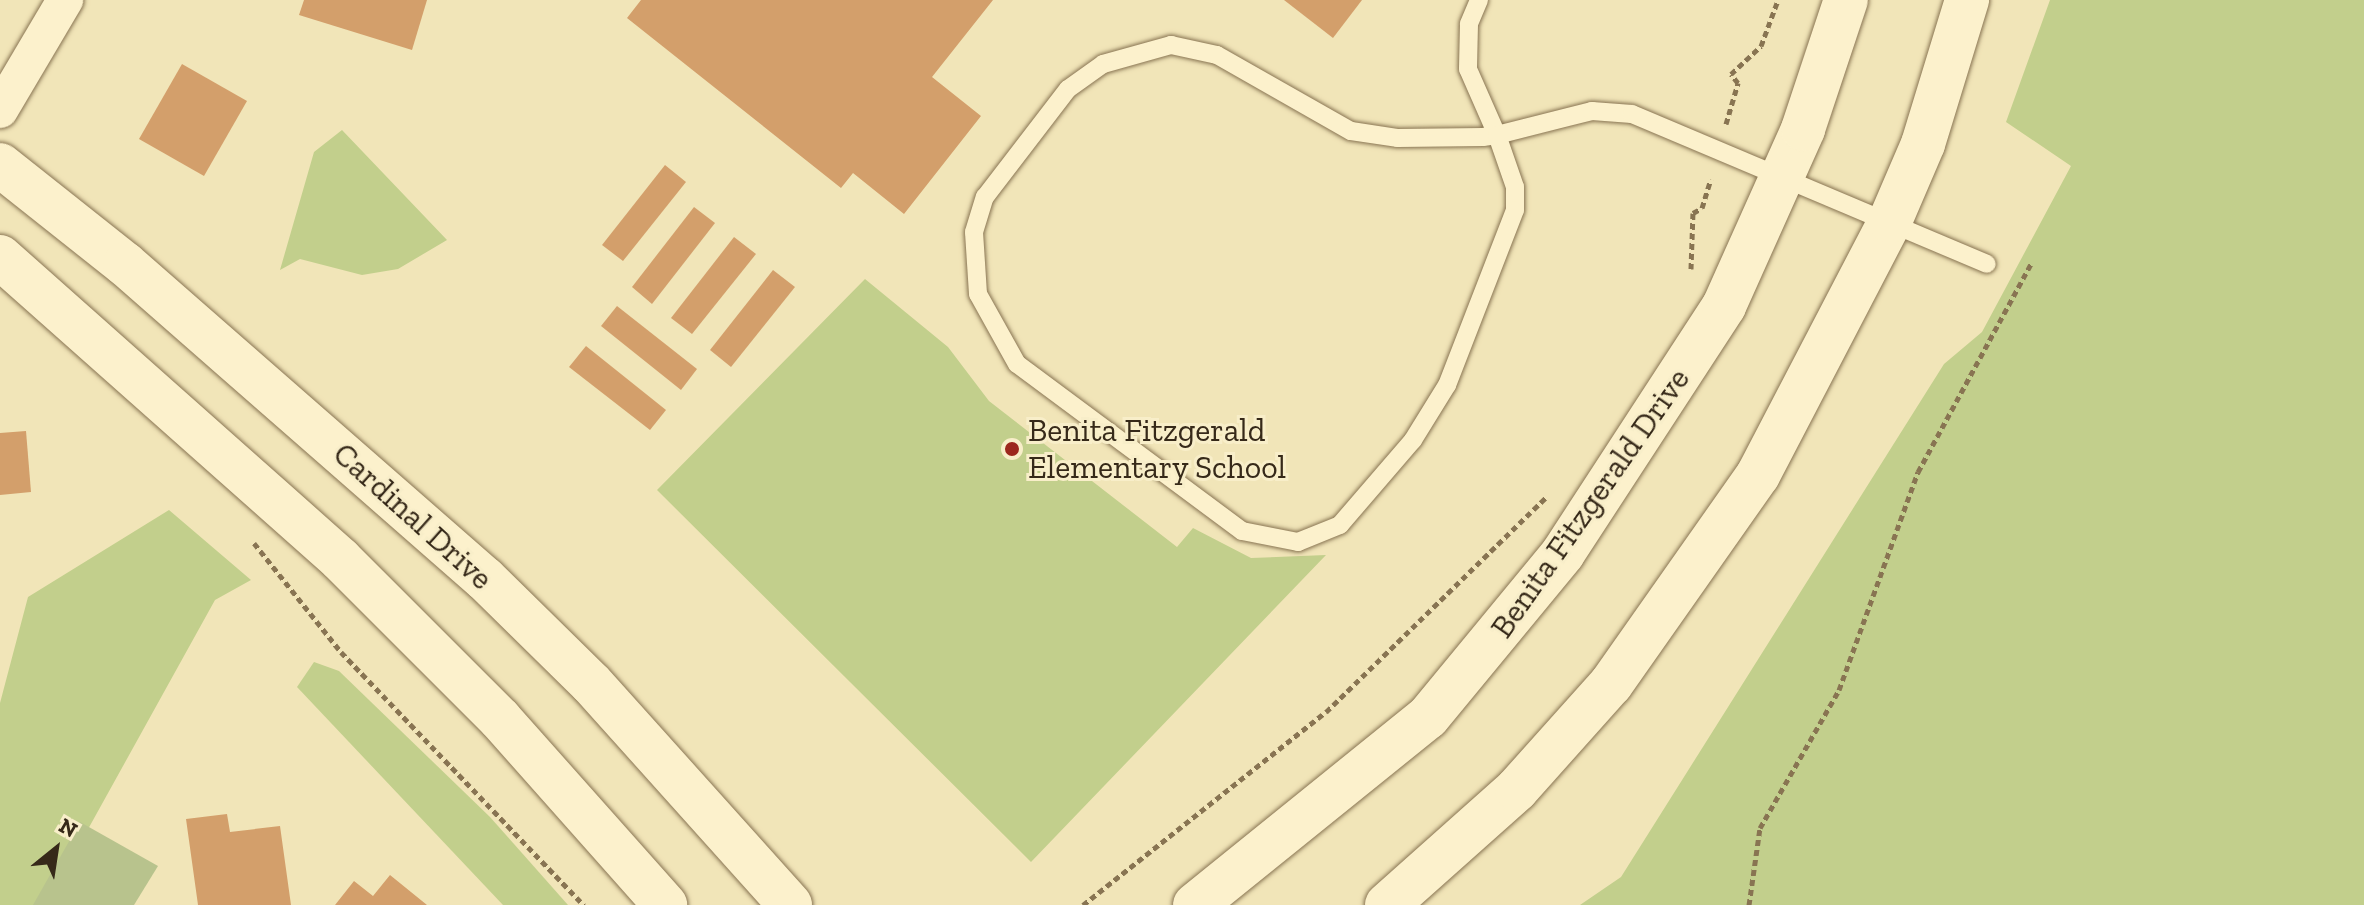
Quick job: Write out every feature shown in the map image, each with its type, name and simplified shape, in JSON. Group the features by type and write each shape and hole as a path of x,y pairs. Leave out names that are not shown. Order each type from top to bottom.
{"main road":[{"name":"Benita Fitzgerald Drive","path":"1195,905 1428,717 1501,635 1699,347 1784,174 1846,0"},
{"path":"1387,905 1517,789 1692,577 1828,349 1890,221 1923,144 1967,0"},
{"name":"Cardinal Drive","path":"0,165 125,264 485,579 601,694 790,905"},
{"path":"0,257 340,559 500,719 665,905"}],"street":[{"path":"0,110 65,0"}],"lane":[{"path":"1479,0 1469,24 1468,69 1497,135 1515,210 1467,340 1431,415 1356,509 1324,534 1274,540 1206,509 1017,364 978,294 974,232 985,197 1068,89 1103,64 1146,48 1217,55 1351,131 1430,141 1497,135 1613,111 1784,174 1987,264"}],"path":[{"path":"1738,83 1731,74 1761,46 1778,0"},
{"path":"1684,284 1696,255 1693,213 1702,208"},
{"path":"1749,905 1760,828 1839,690 1918,472 2032,262"},
{"path":"1083,905 1326,712 1556,487"},
{"path":"244,530 341,652 584,905"}],"green space":[{"path":"2050,0 2364,0 2364,905 1580,905 1621,877 1944,364 1982,332 2071,166 2006,122"},
{"path":"342,130 447,240 398,269 362,275 300,259 280,270 314,152"},
{"path":"865,279 948,347 989,401 1177,547 1193,528 1251,558 1326,555 1031,862 657,490"},
{"path":"169,510 251,580 215,600 46,905 0,905 0,703 28,597"},
{"path":"314,662 339,671 490,817 568,905 503,905 297,687"},
{"path":"80,822 158,866 134,905 33,905"}],"building":[{"path":"304,0 427,0 412,50 299,15"},
{"path":"641,0 993,0 932,77 981,116 904,214 853,173 841,188 627,18"},
{"path":"1284,0 1362,0 1333,38"},
{"path":"182,64 247,101 204,176 139,139"},
{"path":"665,165 686,182 623,261 602,245"},
{"path":"694,207 715,223 652,304 632,287"},
{"path":"734,237 756,254 692,334 671,318"},
{"path":"773,270 795,287 731,367 710,350"},
{"path":"617,306 697,369 681,390 601,326"},
{"path":"586,346 666,410 650,430 569,367"},
{"path":"26,431 31,492 0,495 0,433"},
{"path":"227,814 230,832 280,826 291,905 198,905 186,819"},
{"path":"390,875 427,905 335,905 354,881 373,896"}],"place":[{"name":"Benita Fitzgerald Elementary School","path":"1012,449"}]}
